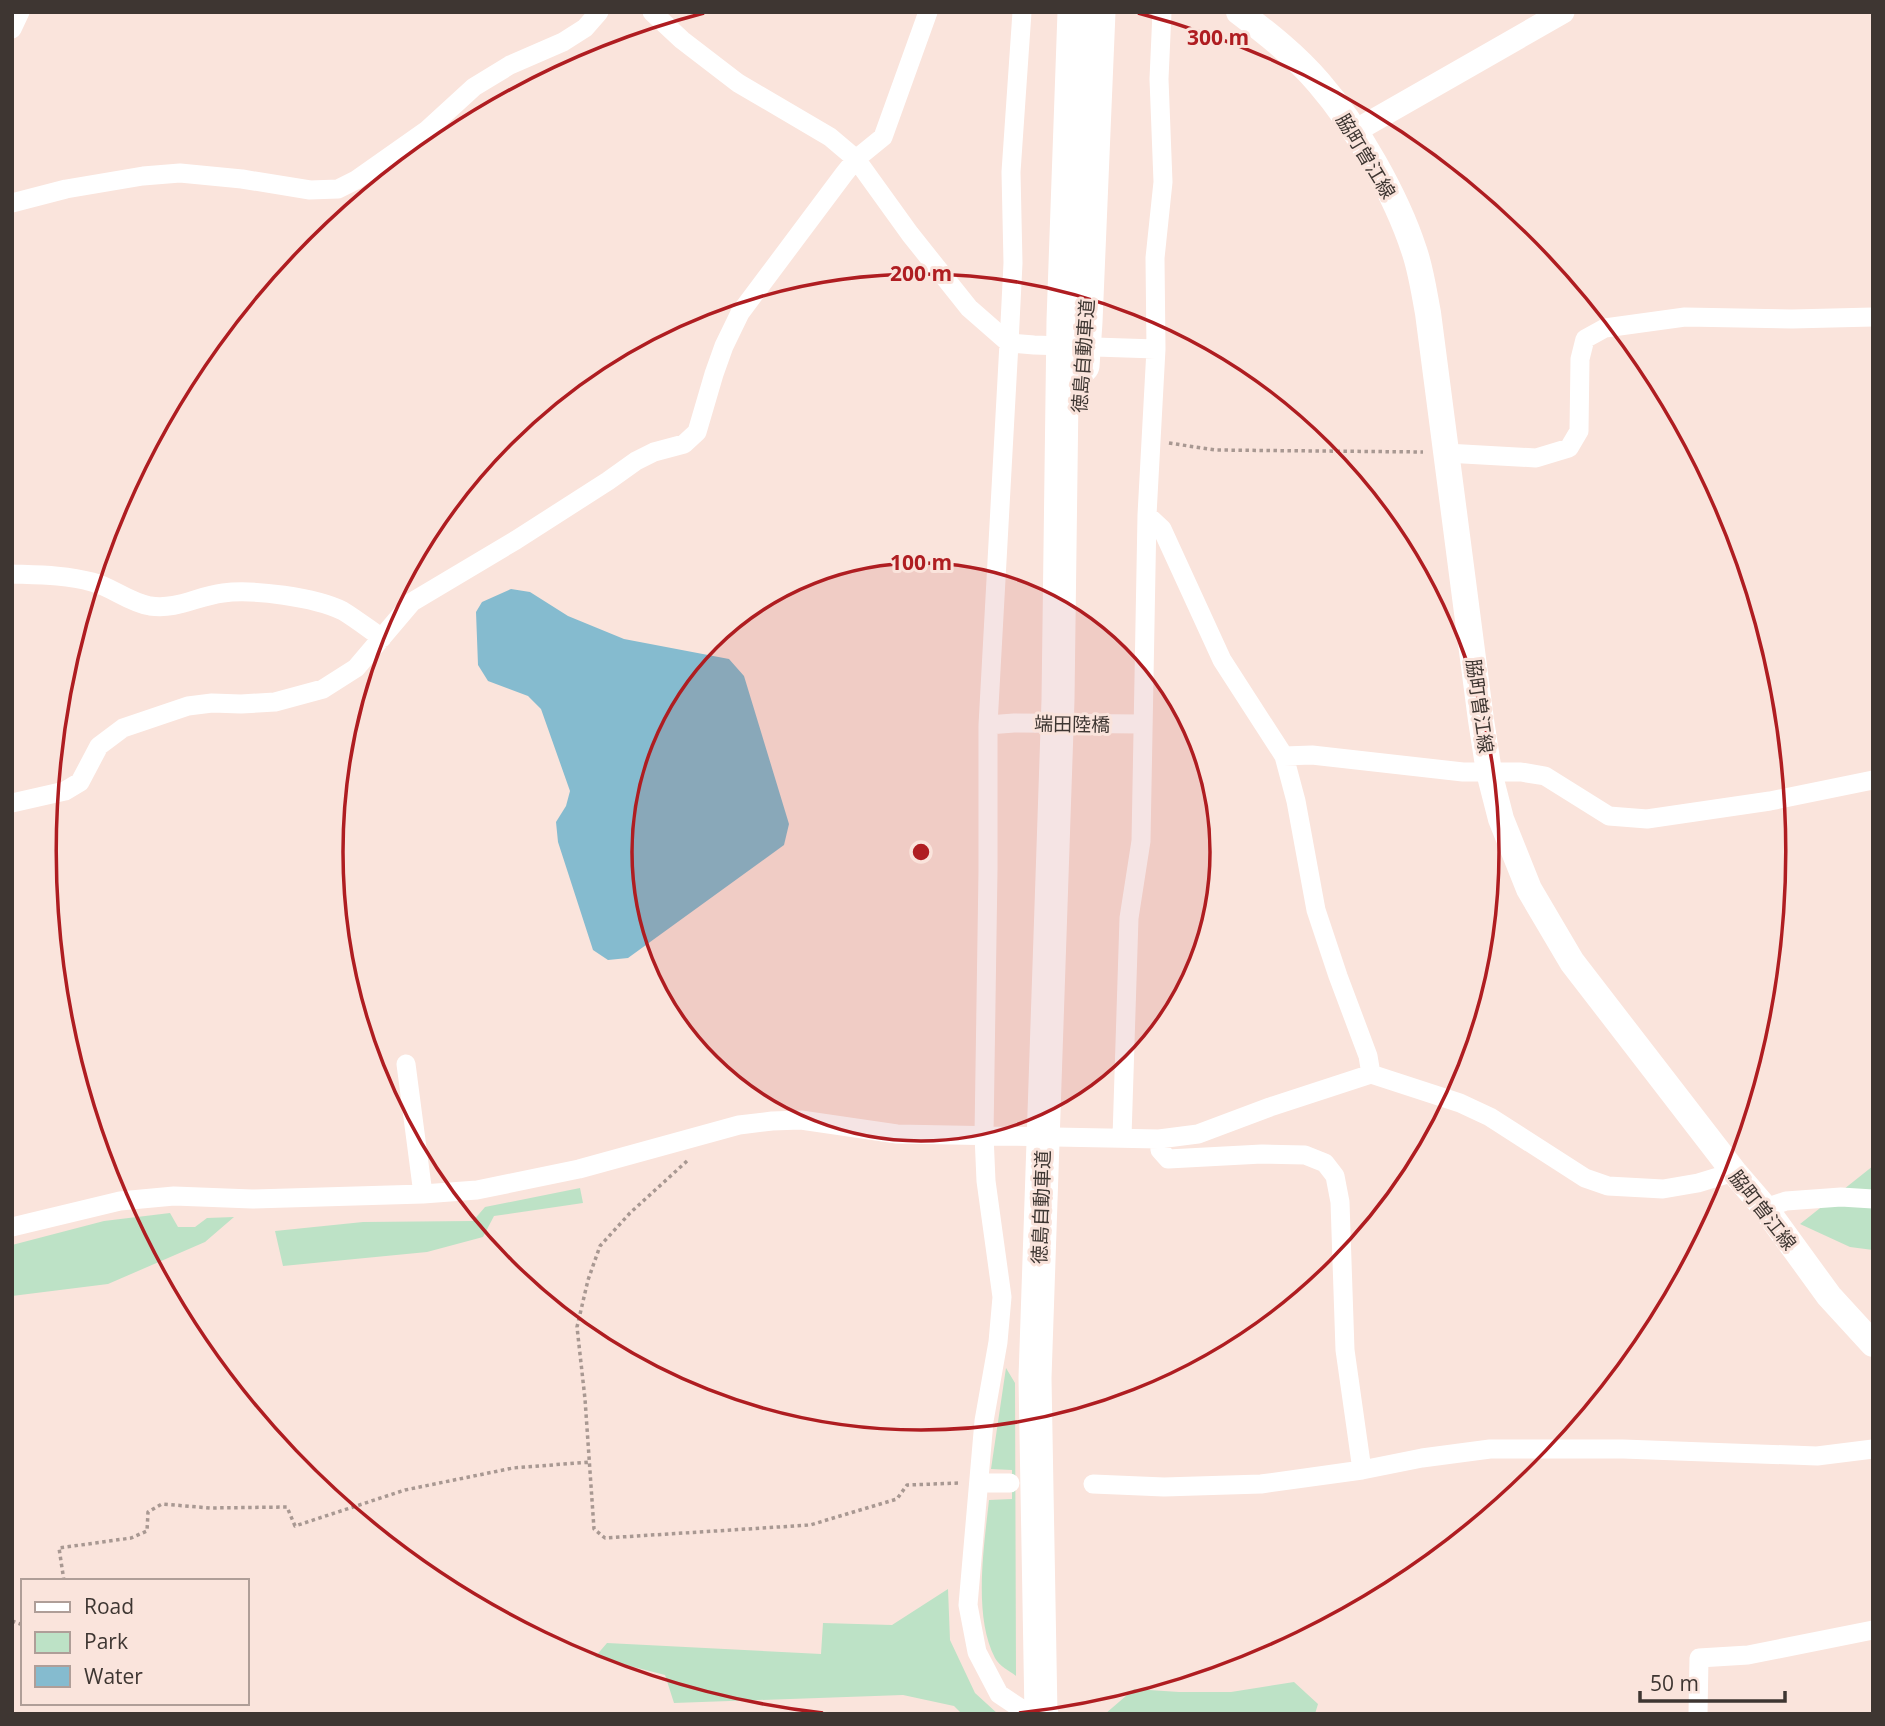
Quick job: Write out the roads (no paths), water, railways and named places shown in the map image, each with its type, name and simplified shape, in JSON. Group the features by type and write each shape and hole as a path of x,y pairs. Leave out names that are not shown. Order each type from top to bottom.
{"highway":[{"name":"徳島自動車道","path":"1041,1714 1035,1378 1058,700 1063,321 1074,12"},
{"name":"徳島自動車道","path":"1058,700 1086,322 1099,12"}],"main road":[{"name":"脇町曽江線","path":"1239,12 1272,37 1319,83 1355,131 1390,194 1414,251 1428,313 1489,772 1501,819 1530,890 1573,962 1734,1172 1765,1208 1829,1296 1873,1344"}],"street":[{"path":"12,29 20,12"},
{"path":"12,203 66,189 143,176 180,173 310,190 338,189 356,180 428,130 474,87 510,65 563,42 585,28 599,12"},
{"path":"652,12 682,40 738,83 830,137 856,159 910,234 969,308 1009,343 1156,349"},
{"path":"12,803 65,791 80,782 99,746 123,728 188,706 275,702 323,689 356,668 412,602 527,533 636,461 684,444 697,432 724,346 740,313 856,159 883,137 928,12"},
{"path":"1023,12 1011,172 1013,263 988,724 993,1136 986,1181 1002,1297 998,1342 984,1421 968,1605 977,1652 999,1694 1020,1708 1057,1714"},
{"path":"1113,1137 1129,918 1141,842 1135,724 1156,349 1155,258 1163,182 1159,79 1162,12"},
{"path":"1355,131 1563,12"},
{"path":"1446,453 1535,458 1569,448 1579,432 1580,359 1585,339 1605,328 1685,317 1873,317"},
{"path":"1147,515 1162,529 1222,660 1284,756 1296,801 1316,910 1368,1056 1371,1074"},
{"path":"12,574 66,576 94,582 126,599 151,606 179,606 220,593 242,592 312,599 342,611 382,638"},
{"name":"端田陸橋","path":"988,724 1135,724"},
{"path":"1284,756 1312,755 1463,772 1521,772 1545,776 1609,816 1647,819 1770,801 1873,780"},
{"path":"406,1064 423,1194"},
{"path":"12,1227 120,1201 174,1196 252,1199 477,1190 579,1169 739,1125 772,1121 800,1120 897,1134 1159,1139 1198,1134 1371,1074 1460,1103 1490,1117 1585,1178 1608,1186 1664,1189 1698,1183 1734,1172"},
{"path":"1159,1139 1160,1150 1168,1159 1262,1154 1305,1155 1325,1163 1335,1176 1340,1202 1345,1350 1362,1470"},
{"path":"1765,1208 1786,1201 1841,1197 1873,1199"},
{"path":"1093,1484 1164,1487 1261,1484 1490,1449 1623,1449 1817,1455 1873,1449"},
{"path":"980,1483 1010,1482"},
{"path":"1698,1714 1699,1658 1748,1656 1873,1630"}],"water":[{"path":"511,589 530,592 568,616 624,639 729,659 744,676 789,824 784,845 628,958 608,960 593,950 558,842 556,822 566,806 570,791 541,709 528,696 488,681 478,665 476,612 482,602"}]}
